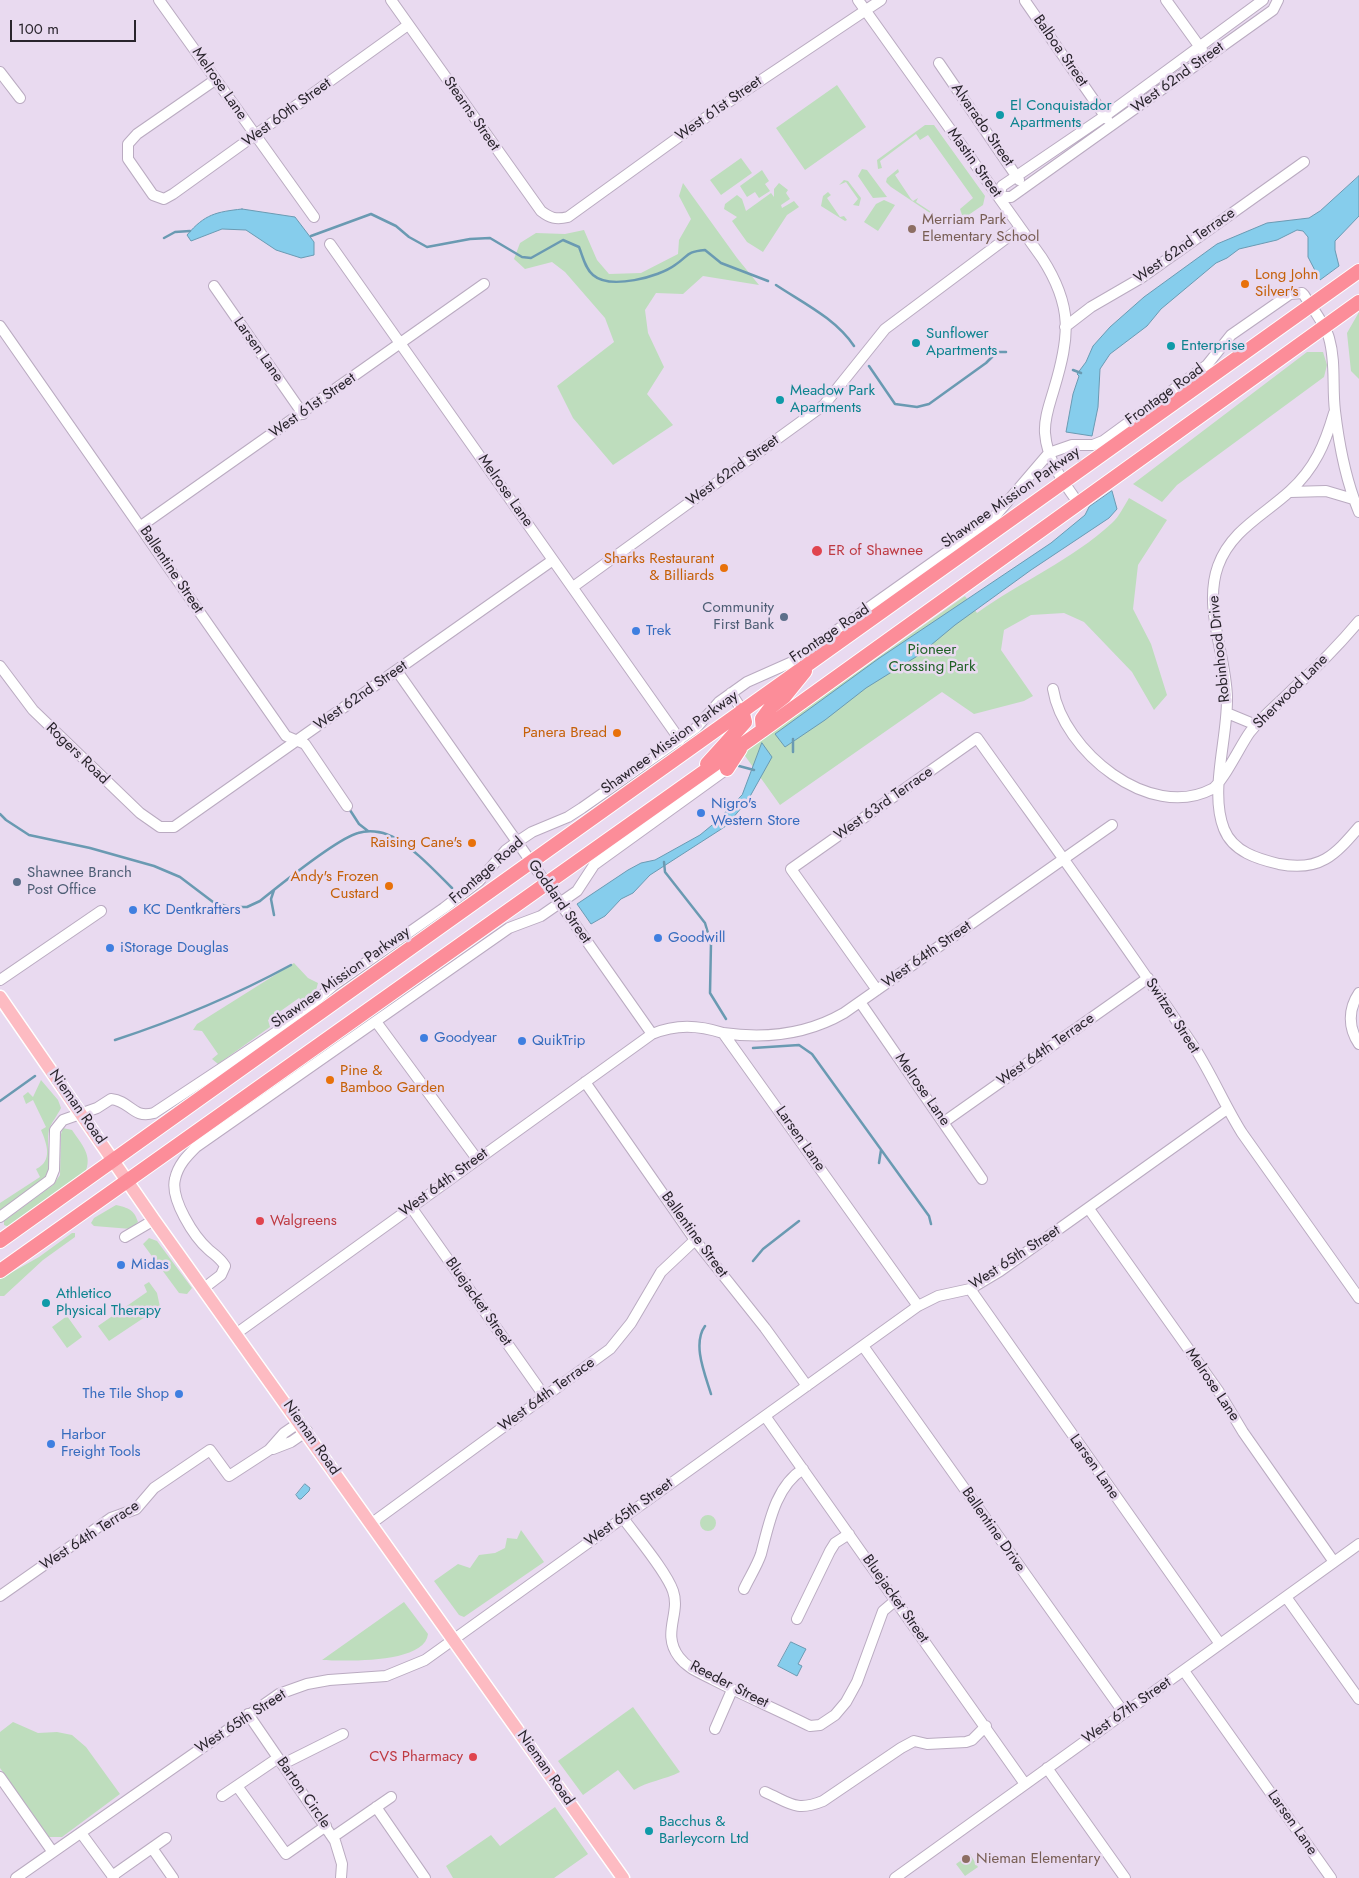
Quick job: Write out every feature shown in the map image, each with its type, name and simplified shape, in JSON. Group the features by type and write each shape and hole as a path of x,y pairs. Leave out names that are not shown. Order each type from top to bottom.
{"highway":[{"name":"Shawnee Mission Parkway","path":"1,1238 114,1160 531,863 817,656 1359,271"},
{"path":"0,1271 741,746 1359,302"},
{"path":"763,730 762,719 771,707 784,698 817,656"},
{"path":"697,776 728,738 745,722 742,710"},
{"path":"727,769 741,746"}],"main road":[{"name":"Nieman Road","path":"0,997 154,1220 237,1333 623,1878"}],"street":[{"name":"Melrose Lane","path":"159,0 314,217"},
{"name":"Stearns Street","path":"391,0 540,211 548,217 558,220"},
{"name":"Mastin Street","path":"858,0 999,197 1057,284 1066,310 1064,350 1047,416 1045,433 1050,453 1063,481 1079,504"},
{"name":"West 61st Street","path":"558,220 568,217 712,113 880,0"},
{"path":"1166,0 1208,57"},
{"path":"999,197 1002,186 1016,175 1105,116 1263,0"},
{"name":"West 62nd Street","path":"999,197 1011,197 1112,126 1273,10 1278,0"},
{"name":"Balboa Street","path":"1026,1 1112,126"},
{"name":"West 60th Street","path":"215,80 137,134 128,144 128,159 153,195 164,199 408,25"},
{"name":"Alvarado Street","path":"939,63 1025,187"},
{"path":"0,72 20,98"},
{"name":"West 62nd Terrace","path":"1065,327 1091,307 1141,278 1304,162"},
{"name":"West 62nd Street","path":"573,587 824,405 885,329 1020,228"},
{"name":"Melrose Lane","path":"330,244 680,740"},
{"name":"West 61st Street","path":"141,526 303,414 484,284"},
{"name":"Larsen Lane","path":"214,286 303,414"},
{"name":"Frontage Road","path":"0,1217 50,1180 54,1170 55,1130 63,1120 97,1108 111,1099 122,1102 134,1112 140,1114 148,1114 162,1108 286,1024 334,985 444,908 479,881 506,850 517,842 532,832 568,817 696,728 709,712 731,693 758,676 792,662 984,526 996,515 1050,453 1072,445 1093,445 1103,441 1207,365 1231,336 1290,294 1302,293 1310,306"},
{"name":"Robinhood Drive","path":"1310,306 1324,328 1332,351 1335,410 1346,469 1353,498 1359,512"},
{"name":"Ballentine Street","path":"0,326 286,736 305,744 348,806"},
{"name":"Robinhood Drive","path":"1335,410 1324,447 1312,466 1290,492 1244,527 1233,539 1218,567 1213,600 1224,667 1227,713 1219,800 1225,830 1231,840 1254,857 1289,866 1317,864 1329,859 1359,827"},
{"path":"1290,492 1326,491 1353,498"},
{"name":"West 62nd Street","path":"167,828 183,822 553,560"},
{"name":"Sherwood Lane","path":"1053,689 1059,713 1081,744 1091,756 1127,785 1152,793 1178,797 1201,793 1215,788 1236,752 1256,725 1323,660 1359,621"},
{"name":"Rogers Road","path":"0,666 33,710 57,736 140,813 155,824 167,828"},
{"name":"Goddard Street","path":"397,671 652,1034"},
{"path":"731,693 742,710"},
{"path":"1227,713 1256,725"},
{"name":"Switzer Street","path":"977,738 1148,978 1198,1053 1227,1109 1359,1298"},
{"name":"West 63rd Terrace","path":"877,990 792,869 977,738"},
{"path":"204,1288 221,1275 225,1266 219,1257 209,1250 199,1238 179,1204 175,1180 185,1158 204,1141 304,1070 377,1023 509,928 540,916 577,891 594,864 727,769"},
{"name":"West 64th Street","path":"722,1033 744,1035 803,1032 826,1023 860,1002 1112,825"},
{"path":"0,980 101,911"},
{"name":"West 64th Terrace","path":"944,1122 1148,978"},
{"path":"1359,993 1351,1009 1353,1034 1359,1044"},
{"name":"Melrose Lane","path":"860,1002 982,1179"},
{"path":"377,1023 476,1159"},
{"path":"652,1034 676,1026 702,1027 722,1033"},
{"name":"Larsen Lane","path":"722,1033 918,1306"},
{"name":"West 64th Street","path":"237,1333 652,1034"},
{"name":"Ballentine Street","path":"585,1082 695,1240 765,1328 807,1386"},
{"name":"West 65th Street","path":"16,1878 279,1694 307,1684 386,1676 411,1668 454,1640 918,1306 938,1296 970,1289 1000,1271 1227,1109"},
{"name":"Bluejacket Street","path":"411,1207 545,1397"},
{"name":"Melrose Lane","path":"1089,1209 1219,1392 1244,1432 1334,1562"},
{"path":"125,1237 154,1220"},
{"name":"West 64th Terrace","path":"372,1523 610,1349 631,1323 661,1272 695,1240"},
{"name":"Larsen Lane","path":"970,1289 1220,1644"},
{"name":"Ballentine Drive","path":"863,1346 1124,1714"},
{"name":"Bluejacket Street","path":"765,1416 986,1726 1025,1784"},
{"name":"West 64th Terrace","path":"0,1596 111,1518 136,1509 154,1488 210,1450 229,1476 269,1450 284,1433 303,1427"},
{"path":"744,1589 760,1555 765,1533 781,1494 788,1481 803,1469"},
{"name":"Reeder Street","path":"623,1518 673,1591 676,1605 670,1629 672,1643 679,1657 690,1668 732,1690 814,1726 835,1715 846,1702 857,1682 883,1611 896,1600"},
{"path":"797,1619 830,1551 835,1543 849,1534"},
{"name":"West 67th Street","path":"895,1878 1359,1544"},
{"path":"1286,1597 1359,1699"},
{"name":"Larsen Lane","path":"1184,1671 1331,1878"},
{"path":"714,1728 732,1690"},
{"name":"Barton Circle","path":"248,1714 333,1837 340,1852 341,1878"},
{"path":"765,1792 800,1808 809,1807 824,1801 914,1741 927,1744 966,1742 972,1740 986,1726"},
{"path":"222,1796 280,1761 343,1734"},
{"path":"1047,1768 1124,1878"},
{"path":"0,1777 52,1852"},
{"path":"237,1786 286,1854 326,1826"},
{"path":"333,1837 391,1797"},
{"path":"376,1807 425,1878"},
{"path":"81,1833 113,1877 166,1838"},
{"path":"152,1848 173,1878"}],"green space":[{"path":"837,85 866,127 805,170 776,128"},
{"path":"925,125 934,125 985,196 983,205 967,216 962,215 960,209 973,198 928,135 920,140 916,134 880,161 882,168 878,169 877,160"},
{"path":"741,158 752,173 721,195 710,180"},
{"path":"862,169 867,170 887,197 873,198 858,176"},
{"path":"898,169 899,172 895,175 911,199 913,201 918,198 916,202 945,221 951,217 951,225 948,225 891,187 886,182 887,178"},
{"path":"762,170 769,181 765,184 770,191 759,198 755,192 747,197 740,186"},
{"path":"844,180 848,181 861,198 859,206 853,205 858,199 846,182 839,185"},
{"path":"683,183 737,258 759,285 703,276 683,294 656,293 645,310 648,333 664,367 647,394 673,425 613,465 573,418 557,386 614,342 605,318 565,272 552,262 525,269 514,259 520,243 536,233 565,234 584,230 597,260 609,274 641,273 678,254 679,240 691,219 679,196"},
{"path":"779,183 788,190 786,193 790,199 781,205 782,208 794,201 799,207 787,215 763,252 747,242 732,221 737,217 724,209 725,204 737,195 742,199 746,211 771,193 774,197 774,189"},
{"path":"828,192 831,195 827,198 840,217 844,216 847,220 845,221 821,206 823,196"},
{"path":"884,200 895,205 878,231 864,222 876,204"},
{"path":"1359,312 1359,379 1351,371 1347,333"},
{"path":"1307,352 1323,352 1327,365 1324,377 1177,485 1162,502 1133,484"},
{"name":"Pioneer Crossing Park","path":"1129,498 1167,520 1138,565 1133,609 1151,644 1167,695 1154,710 1132,672 1084,622 1064,613 1031,615 1004,630 1001,650 1033,696 1024,701 974,714 942,692 780,805 743,753 965,596 977,613 1063,560 1115,521"},
{"path":"294,963 308,978 318,983 315,994 303,1002 299,998 268,1020 270,1027 218,1064 212,1059 218,1054 202,1031 193,1030 197,1024"},
{"path":"41,1080 58,1100 61,1108 49,1130 49,1167 44,1179 0,1210 0,1203 40,1177 36,1169 45,1162 47,1157 47,1146 41,1130 46,1127 33,1100 26,1104 23,1096 28,1092 33,1097"},
{"path":"63,1128 72,1130 83,1145 88,1161 85,1173 9,1227 4,1225 4,1221 53,1185 60,1175 61,1134"},
{"path":"116,1205 127,1208 135,1214 138,1222 131,1229 94,1226 91,1223 94,1218"},
{"path":"72,1233 75,1233 75,1237 43,1260 4,1296 0,1296 0,1279 39,1257"},
{"path":"149,1238 157,1241 192,1288 187,1294 179,1293 143,1244"},
{"path":"149,1282 157,1293 160,1307 109,1341 98,1326 147,1292 144,1285"},
{"path":"67,1316 82,1337 67,1348 52,1327"},
{"path":"705,1515 711,1515 716,1520 714,1529 705,1531 700,1526 700,1520"},
{"path":"521,1530 544,1562 464,1617 459,1615 434,1581 458,1564 470,1568 479,1555 495,1553 505,1548 507,1538 517,1539"},
{"path":"404,1602 428,1634 423,1644 413,1651 382,1659 322,1660"},
{"path":"633,1707 680,1772 634,1790 618,1770 583,1795 558,1761"},
{"path":"13,1722 38,1733 57,1732 72,1735 86,1747 120,1794 62,1837 49,1837 0,1768 0,1732"},
{"path":"555,1807 588,1854 554,1878 453,1878 446,1866 491,1835 500,1846"},
{"path":"970,1854 978,1867 965,1876 956,1864"}],"water":[{"path":"1359,176 1359,216 1335,241 1339,266 1320,280 1308,257 1308,237 1303,231 1297,230 1277,240 1239,249 1216,263 1161,309 1147,326 1110,354 1100,369 1098,407 1092,436 1066,432 1073,394 1079,376 1077,374 1086,362 1093,346 1110,327 1144,297 1217,244 1267,223 1309,218 1320,211"},
{"path":"242,209 295,217 314,242 314,255 301,258 276,250 246,230 222,229 191,241 187,235 205,218 225,211"},
{"path":"1112,491 1117,509 1109,518 1031,570 955,625 919,655 866,688 825,720 785,747 775,734 878,659 1051,543 1085,515 1089,507"},
{"path":"762,743 772,757 748,800 726,826 650,875 633,893 621,899 605,916 591,924 577,904 628,870 641,863 655,860 700,835 717,821 742,795"},
{"path":"305,1484 310,1488 309,1491 299,1499 296,1495"},
{"path":"791,1642 806,1649 798,1664 802,1666 797,1676 778,1666"}],"waterway":[{"path":"311,236 371,214 396,226 409,237 427,247 470,239 490,238 522,257 531,258 563,240 579,247 586,266 593,275 611,281 622,282 658,274 675,265 691,253 705,250 721,263 768,281"},
{"path":"164,238 175,232 190,231"},
{"path":"776,285 828,319 838,327 854,346"},
{"path":"869,366 895,404 917,407 929,404 986,363 997,352 1006,352"},
{"path":"1073,370 1081,373"},
{"path":"793,739 793,752"},
{"path":"739,766 754,770"},
{"path":"348,807 359,824 368,831"},
{"path":"0,814 29,835 90,848 154,866 180,877 213,902 229,907 247,907 260,901 308,863 336,844 348,837 366,832 383,833 399,840 452,888"},
{"path":"664,862 665,872 705,923 711,943 710,993 726,1019"},
{"path":"274,890 271,899 274,915"},
{"path":"115,1040 204,1007 291,965"},
{"path":"753,1048 799,1045 812,1054 929,1216 931,1224"},
{"path":"0,1101 35,1076"},
{"path":"879,1163 881,1150"},
{"path":"753,1261 763,1249 799,1221"},
{"path":"705,1326 701,1333 700,1350 711,1394"}],"place":[{"name":"El Conquistador Apartments","path":"1000,115"},
{"name":"Merriam Park Elementary School","path":"912,229"},
{"name":"Long John Silver's","path":"1245,284"},
{"name":"Sunflower Apartments","path":"916,343"},
{"name":"Enterprise","path":"1171,346"},
{"name":"Meadow Park Apartments","path":"780,400"},
{"name":"ER of Shawnee","path":"817,551"},
{"name":"Sharks Restaurant & Billiards","path":"724,568"},
{"name":"Community First Bank","path":"784,617"},
{"name":"Trek","path":"636,631"},
{"name":"Panera Bread","path":"617,733"},
{"name":"Nigro's Western Store","path":"701,813"},
{"name":"Raising Cane's","path":"472,843"},
{"name":"Shawnee Branch Post Office","path":"17,882"},
{"name":"Andy's Frozen Custard","path":"389,886"},
{"name":"KC Dentkrafters","path":"133,910"},
{"name":"Goodwill","path":"658,938"},
{"name":"iStorage Douglas","path":"110,948"},
{"name":"Goodyear","path":"424,1038"},
{"name":"QuikTrip","path":"522,1041"},
{"name":"Pine & Bamboo Garden","path":"330,1080"},
{"name":"Walgreens","path":"260,1221"},
{"name":"Midas","path":"121,1265"},
{"name":"Athletico Physical Therapy","path":"46,1303"},
{"name":"The Tile Shop","path":"179,1394"},
{"name":"Harbor Freight Tools","path":"51,1444"},
{"name":"CVS Pharmacy","path":"473,1757"},
{"name":"Bacchus & Barleycorn Ltd","path":"649,1831"},
{"name":"Nieman Elementary","path":"966,1859"}]}
